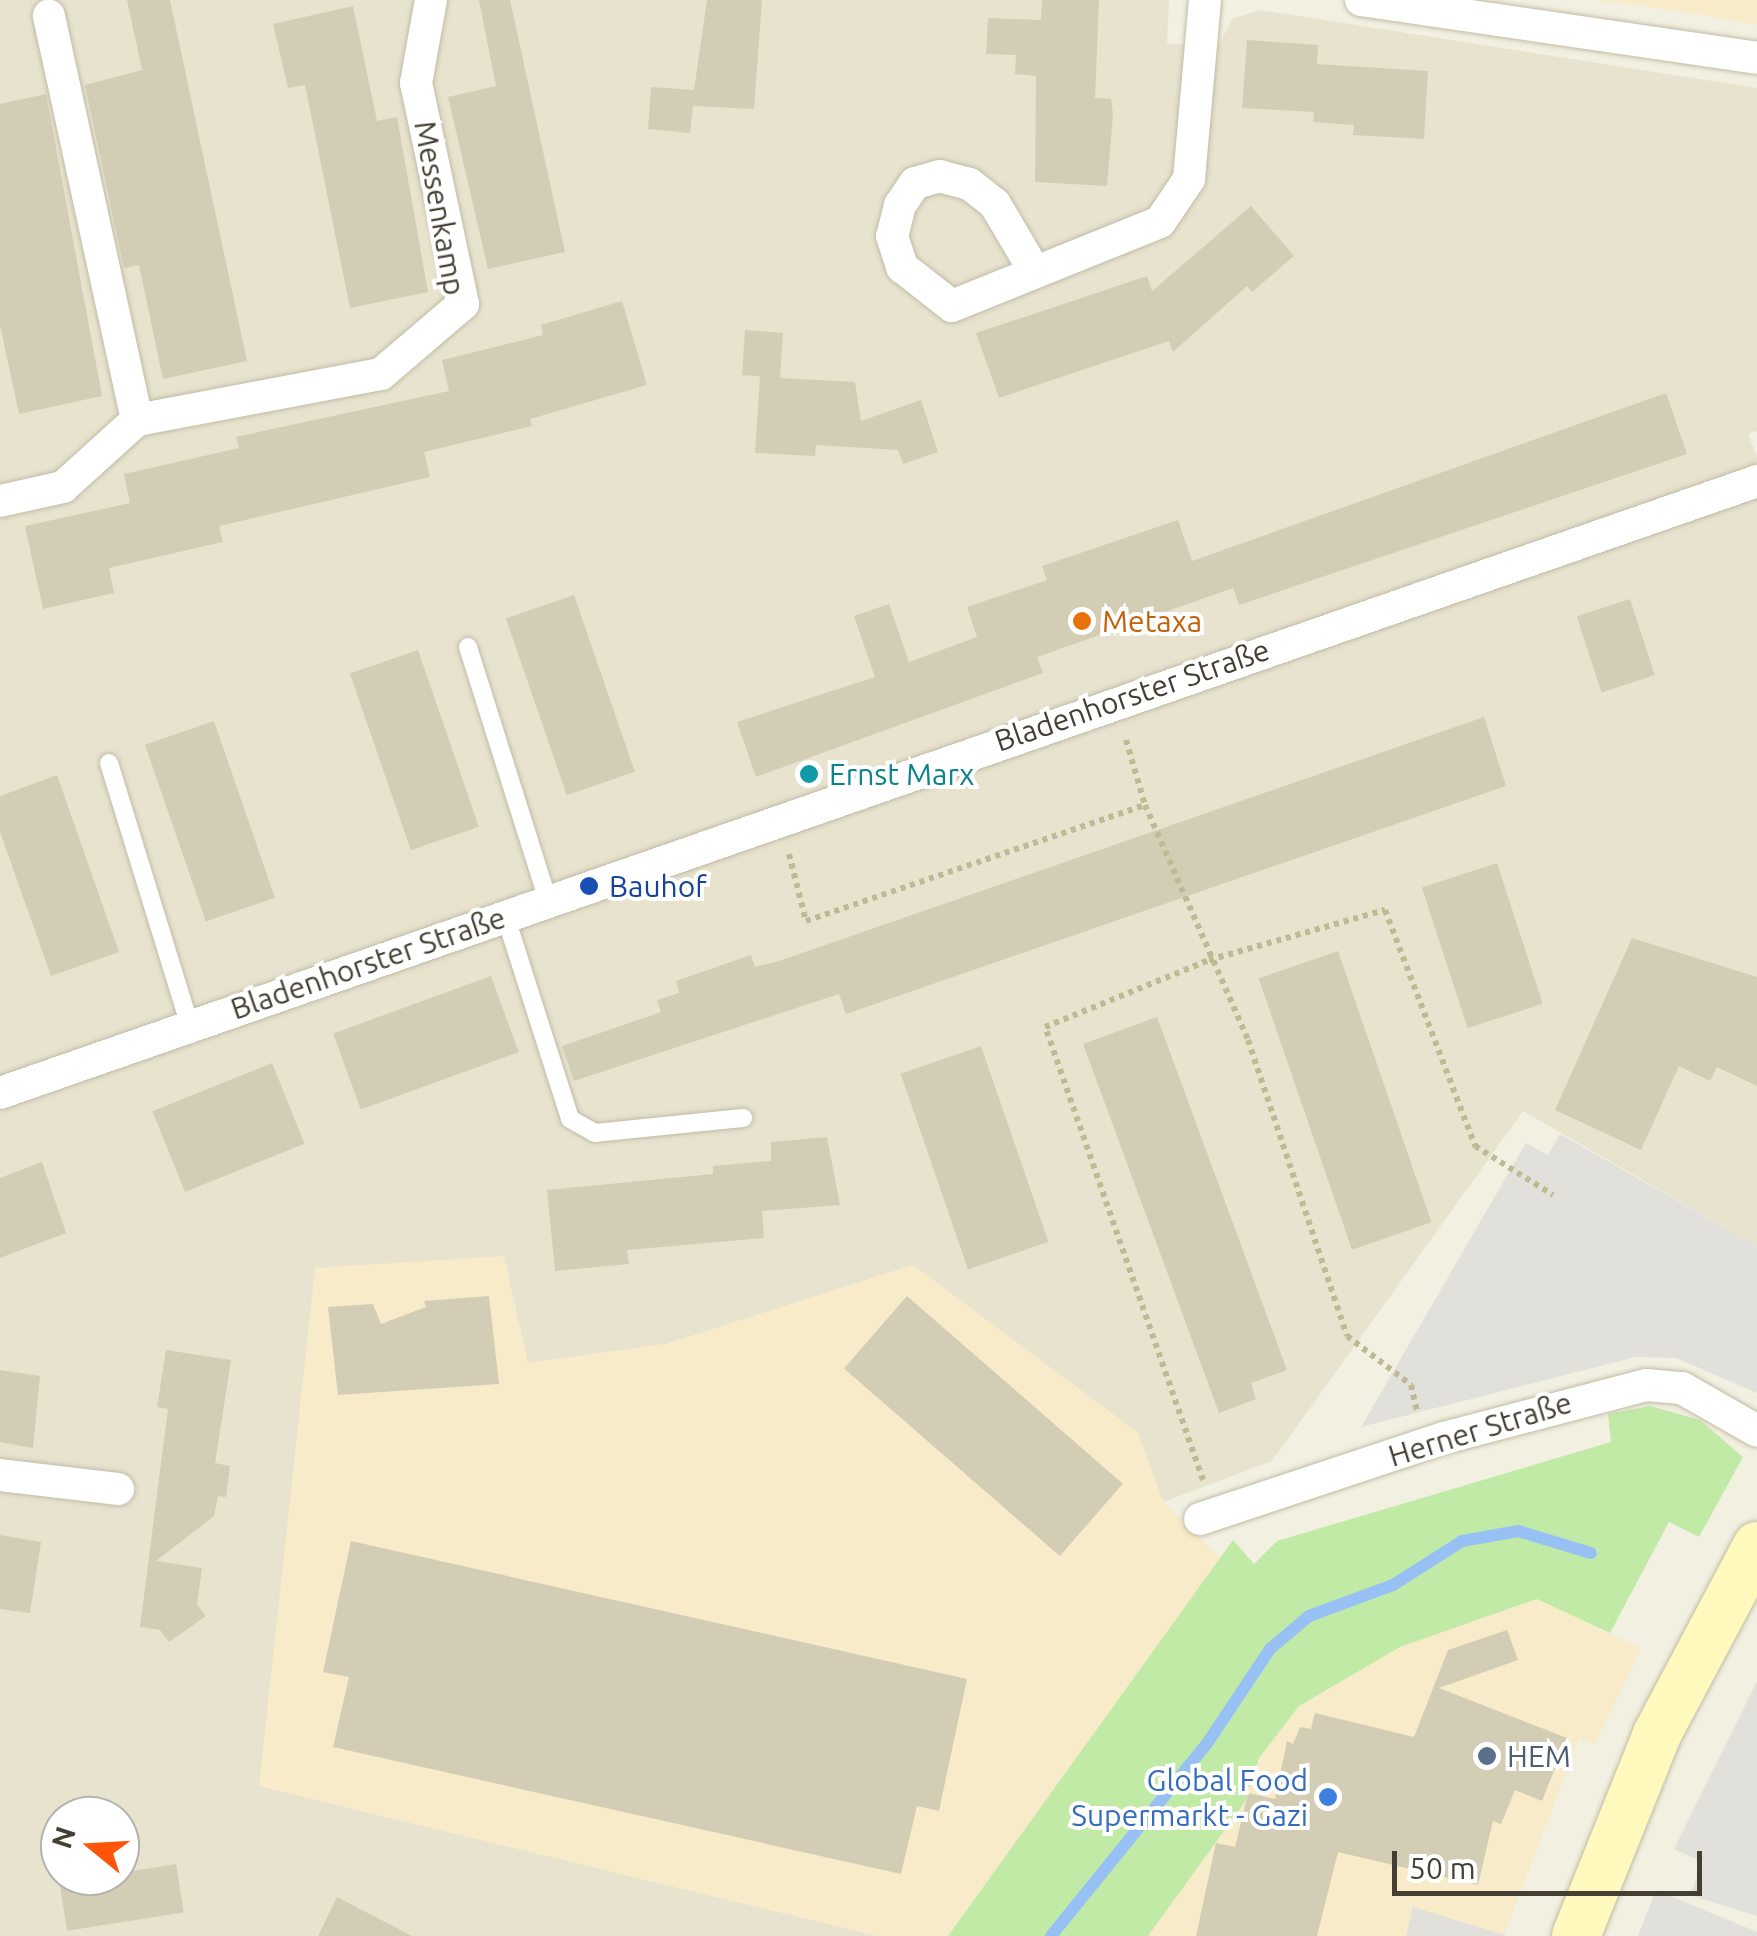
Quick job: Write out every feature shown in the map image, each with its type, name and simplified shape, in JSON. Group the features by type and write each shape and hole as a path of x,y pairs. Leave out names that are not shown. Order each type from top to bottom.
{"main road":[{"path":"1576,1936 1657,1734 1757,1546"}],"street":[{"name":"Messenkamp","path":"137,420 382,374 463,304 416,83 430,0"},
{"path":"1035,272 996,204 969,184 940,176 915,183 900,205 892,236 902,268 952,306 1035,272 1174,211 1189,179 1205,0"},
{"path":"1361,0 1757,58"},
{"path":"0,501 64,487 137,420 49,15"},
{"name":"Bladenhorster Straße","path":"0,1092 1116,700 1757,481"},
{"name":"Herner Straße","path":"1209,1516 1426,1444 1646,1385 1682,1388 1757,1431"},
{"path":"0,1475 118,1489"}],"lane":[{"path":"468,648 548,900"},
{"path":"109,763 190,1026"},
{"path":"504,916 570,1119 594,1133 744,1118"}],"path":[{"path":"1116,700 1145,805 1209,960 1248,1040 1347,1336 1412,1385 1426,1444"},
{"path":"780,818 806,921 1145,805"},
{"path":"1209,1516 1045,1028 1209,960 1385,910 1475,1146 1553,1194"}],"shaded area":[{"path":"0,0 1169,0 1167,44 1219,45 1232,19 1260,10 1757,88 1757,431 1748,434 1757,457 1757,1246 1523,1111 1272,1461 1163,1502 1138,1433 913,1265 666,1344 527,1363 259,1786 877,1936 0,1936"},
{"path":"1595,0 1757,0 1757,25 1692,13"},
{"path":"1560,1134 1757,1246 1757,1393 1676,1358 1636,1357 1361,1427 1526,1143 1548,1155"},
{"path":"504,1256 528,1363 666,1344 913,1265 1138,1433 1163,1502 1220,1558 948,1936 877,1936 259,1786 315,1268"},
{"path":"1538,1599 1641,1649 1595,1744 1579,1738 1504,1936 1148,1936 1245,1802 1259,1758 1299,1706 1400,1647"},
{"path":"1757,1681 1757,1916 1690,1895 1703,1862 1674,1849"},
{"path":"1656,1890 1757,1932 1757,1936 1638,1936"},
{"path":"1413,1907 1505,1935 1406,1936"}],"green space":[{"path":"1650,1406 1700,1420 1743,1457 1699,1537 1669,1522 1610,1633 1537,1599 1400,1647 1299,1706 1259,1758 1245,1802 1148,1936 948,1936 1233,1540 1254,1564 1277,1541 1611,1442 1608,1414"}],"building":[{"path":"127,0 170,0 247,361 163,379 139,265 124,268 85,85 142,70"},
{"path":"479,0 510,0 565,252 488,269 448,97 496,86"},
{"path":"707,0 762,0 754,109 693,106 690,133 648,129 651,87 694,90"},
{"path":"1042,0 1099,0 1095,98 1111,99 1113,115 1107,186 1035,182 1036,76 1015,74 1016,55 986,54 988,18 1041,20"},
{"path":"353,6 377,121 397,117 428,292 350,308 305,85 288,88 273,24"},
{"path":"1247,40 1318,45 1317,64 1428,71 1424,139 1353,135 1354,125 1313,122 1314,112 1242,108"},
{"path":"46,94 102,396 19,414 0,325 0,104"},
{"path":"1251,206 1294,256 1252,292 1247,286 1173,352 1169,341 999,398 976,333 1147,276 1152,291"},
{"path":"622,301 647,385 530,419 532,426 424,452 430,477 219,526 223,542 109,568 114,593 43,609 25,526 130,503 124,474 239,448 236,437 449,391 442,360 543,335 541,325"},
{"path":"745,330 783,333 780,378 855,382 861,421 921,400 938,452 903,464 898,450 816,445 815,456 755,453 760,376 742,375"},
{"path":"1666,393 1687,454 1239,605 1233,588 1037,657 1043,673 756,777 737,722 875,677 854,616 889,604 909,662 977,637 967,607 1047,580 1042,566 1178,520 1192,561"},
{"path":"574,595 635,772 567,795 506,618"},
{"path":"1630,599 1655,675 1601,692 1577,616"},
{"path":"418,650 479,827 411,850 350,673"},
{"path":"1484,717 1506,786 846,1014 839,994 574,1081 562,1046 661,1012 657,1000 679,993 676,981 751,955 755,967 779,961"},
{"path":"214,721 275,898 206,922 145,745"},
{"path":"57,775 119,952 51,976 0,832 0,796"},
{"path":"1497,863 1543,1004 1468,1028 1422,887"},
{"path":"1632,938 1757,977 1757,1086 1717,1067 1710,1081 1679,1066 1641,1150 1555,1110"},
{"path":"1338,951 1431,1222 1352,1250 1259,978"},
{"path":"491,976 519,1052 361,1110 333,1033"},
{"path":"1157,1017 1287,1370 1251,1383 1256,1399 1219,1413 1083,1044"},
{"path":"981,1046 1048,1242 968,1269 901,1074"},
{"path":"272,1063 305,1144 185,1192 152,1111"},
{"path":"827,1137 840,1205 762,1211 764,1238 627,1250 629,1264 555,1271 547,1190 713,1174 713,1166 771,1161 771,1142"},
{"path":"42,1162 66,1233 0,1258 0,1178"},
{"path":"489,1296 499,1384 338,1395 328,1307 373,1304 381,1324 426,1307 424,1301"},
{"path":"907,1296 1123,1484 1060,1556 844,1368"},
{"path":"166,1350 231,1360 215,1463 230,1466 226,1497 218,1496 214,1516 156,1561 202,1568 197,1605 206,1616 169,1642 160,1630 140,1627 168,1409 157,1407"},
{"path":"0,1370 40,1376 33,1448 0,1442"},
{"path":"0,1535 41,1542 30,1613 0,1609"},
{"path":"351,1541 967,1679 939,1811 917,1806 901,1874 333,1747 349,1677 323,1672"},
{"path":"1507,1630 1518,1660 1439,1688 1567,1738 1542,1801 1515,1790 1501,1824 1493,1821 1478,1885 1338,1852 1317,1936 1196,1936 1216,1843 1235,1847 1248,1793 1275,1799 1287,1741 1293,1744 1300,1727 1311,1729 1315,1713 1414,1737 1448,1650"},
{"path":"176,1864 184,1912 67,1931 62,1896 140,1896 140,1870"},
{"path":"337,1897 412,1936 318,1936"}],"waterway":[{"path":"1051,1936 1208,1742 1270,1649 1309,1616 1393,1585 1462,1541 1518,1531 1591,1553"}],"place":[{"name":"Metaxa","path":"1082,621"},
{"name":"Ernst Marx","path":"809,774"},
{"name":"Bauhof","path":"589,886"},
{"name":"HEM","path":"1487,1756"},
{"name":"Global Food Supermarkt - Gazi","path":"1328,1797"}]}
